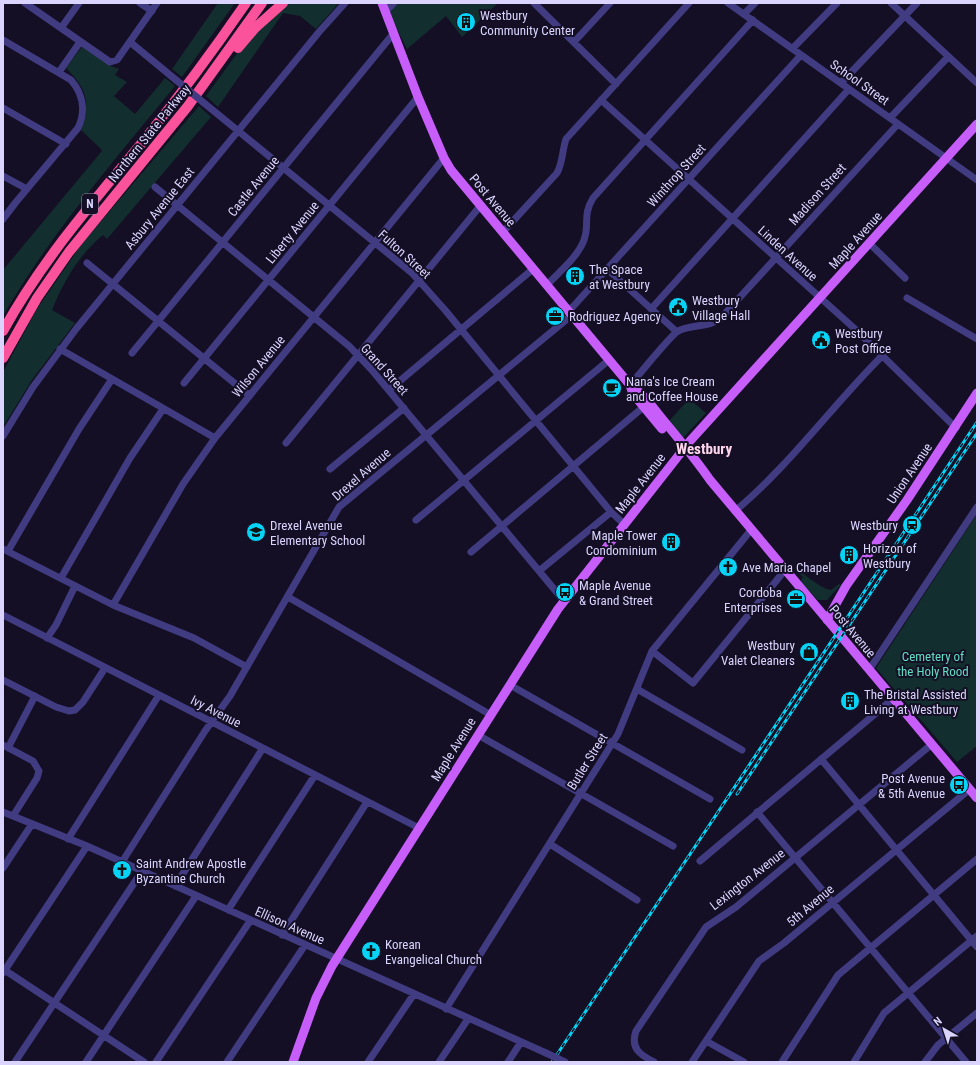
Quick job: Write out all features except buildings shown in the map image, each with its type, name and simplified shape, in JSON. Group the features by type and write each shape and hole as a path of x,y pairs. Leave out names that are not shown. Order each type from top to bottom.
{"highway":[{"path":"223,36 240,3"},
{"name":"Northern State Parkway","path":"3,331 25,292 57,245 165,114 246,3"},
{"name":"Northern State Parkway","path":"3,358 37,298 69,252 164,136 210,76 262,3"},
{"path":"210,76 251,32 283,3"}],"main road":[{"name":"Post Avenue","path":"382,3 418,97 444,158 451,170 630,385 638,390 646,405 684,450 701,474 710,480 977,798"},
{"name":"Maple Avenue","path":"293,1062 316,998 337,959 478,734 564,601 684,450 977,124"},
{"name":"Union Avenue","path":"827,620 846,586 956,428 977,393"},
{"name":"Union Avenue","path":"820,611 846,586"}],"street":[{"path":"25,3 110,62 117,60 122,54 157,3"},
{"path":"61,28 79,3"},
{"path":"140,3 152,11"},
{"name":"Asbury Avenue East","path":"3,435 33,387 60,349 238,130 345,3"},
{"path":"385,12 394,3"},
{"path":"534,3 616,84"},
{"path":"574,42 610,3"},
{"path":"503,232 557,173 561,163 563,148 566,140 689,3"},
{"name":"School Street","path":"728,3 977,180"},
{"path":"744,14 755,3"},
{"path":"793,48 837,3"},
{"path":"891,3 977,83"},
{"path":"841,83 917,3"},
{"path":"547,285 582,245 586,233 586,213 593,198 753,20"},
{"name":"Castle Avenue","path":"132,353 393,34"},
{"path":"3,40 71,80 77,87 83,102 81,123 66,144 3,219"},
{"path":"59,72 80,42"},
{"name":"Fulton Street","path":"130,42 412,273 499,375 611,512 624,524"},
{"name":"Winthrop Street","path":"570,313 607,269 801,55"},
{"path":"890,118 948,57"},
{"path":"651,309 849,89"},
{"name":"Liberty Avenue","path":"184,383 418,97"},
{"name":"Linden Avenue","path":"601,100 820,298 956,428"},
{"path":"3,108 66,144"},
{"name":"Madison Street","path":"677,332 691,327 710,324 720,319 898,124"},
{"name":"Wilson Avenue","path":"113,605 183,484 215,438 444,158"},
{"path":"3,176 27,190"},
{"name":"Grand Street","path":"155,187 358,356 404,408 564,601"},
{"path":"286,443 481,205"},
{"path":"869,244 905,278"},
{"path":"87,263 249,395"},
{"path":"388,390 533,269"},
{"path":"607,269 677,332 630,385"},
{"path":"907,298 977,339"},
{"name":"Drexel Avenue","path":"122,862 230,696 339,508 499,375 570,313"},
{"path":"60,349 215,438"},
{"path":"736,511 768,482 859,379 882,356"},
{"path":"416,520 609,360"},
{"path":"112,379 79,429 6,550 113,605 194,638 247,667"},
{"path":"471,552 646,405"},
{"path":"330,469 404,408"},
{"path":"61,578 130,458 163,409"},
{"path":"869,670 977,507"},
{"path":"539,571 611,512"},
{"name":"Butler Street","path":"446,1009 618,734 652,651 751,530"},
{"path":"652,651 693,683 785,570"},
{"path":"47,638 56,625 75,586"},
{"path":"288,597 491,715"},
{"name":"Ivy Avenue","path":"3,615 419,828"},
{"path":"3,680 64,710 75,710 83,702 105,668"},
{"path":"510,685 710,799"},
{"path":"637,689 742,750"},
{"path":"68,839 159,695"},
{"path":"13,816 37,778 39,771 33,761 6,747 35,696"},
{"path":"700,861 894,698"},
{"path":"478,734 673,846"},
{"name":"Lexington Avenue","path":"654,1062 637,1052 634,1038 636,1031 706,927 715,919 736,907 932,744"},
{"path":"175,886 263,748"},
{"path":"821,759 934,895 974,938 977,947"},
{"path":"228,910 315,775"},
{"name":"5th Avenue","path":"692,1062 759,961 784,943 970,789"},
{"path":"282,935 367,802"},
{"name":"Ellison Avenue","path":"3,812 87,846 250,921 565,1062"},
{"path":"757,812 966,1062"},
{"path":"3,868 32,824"},
{"path":"550,844 636,900"},
{"path":"87,846 4,971 144,1062"},
{"path":"782,1062 835,978 977,859"},
{"path":"15,1062 142,871"},
{"path":"86,1062 196,896"},
{"path":"156,1062 250,921"},
{"path":"854,1062 884,1013 974,938"},
{"path":"227,1062 305,945"},
{"path":"368,1062 414,994"},
{"path":"925,1062 932,1051 977,1012"},
{"path":"439,1062 468,1018"},
{"path":"706,1041 744,1062"},
{"path":"508,1062 521,1042"}],"green space":[{"path":"218,3 235,3 182,77 172,69"},
{"path":"286,3 339,3 316,29 300,16 283,13 218,107 206,96 246,41"},
{"path":"399,3 498,3 462,37 446,16 407,49 389,13"},
{"path":"82,47 111,66 119,69 115,75 127,82 114,96 135,114 165,78 175,86 106,170 62,227 22,285 3,316 3,270 102,150 81,130 86,111 85,96 79,83 66,68"},
{"path":"199,106 211,117 107,239 103,235 86,252 67,279 52,310 75,323 32,380 3,427 3,372 37,309 81,245"},
{"path":"689,399 706,413 683,438 669,421"},
{"name":"Cemetery of the Holy Rood","path":"977,514 977,746 957,762 876,668"},
{"path":"799,569 813,581 828,589 831,590 839,584 841,585 827,600 818,600 800,582 803,577 798,573"}],"railway":[{"path":"552,1062 977,422"},
{"path":"737,794 977,433"}],"place":[{"name":"Westbury Community Center","path":"466,22"},
{"name":"The Space at Westbury","path":"575,276"},
{"name":"Westbury Village Hall","path":"678,307"},
{"name":"Rodriguez Agency","path":"555,316"},
{"name":"Westbury Post Office","path":"821,340"},
{"name":"Nana's Ice Cream and Coffee House","path":"612,388"},
{"name":"Westbury","path":"912,525"},
{"name":"Drexel Avenue Elementary School","path":"256,532"},
{"name":"Maple Tower Condominium","path":"671,542"},
{"name":"Horizon of Westbury","path":"849,555"},
{"name":"Ave Maria Chapel","path":"728,567"},
{"name":"Maple Avenue & Grand Street","path":"565,592"},
{"name":"Cordoba Enterprises","path":"796,599"},
{"name":"Westbury Valet Cleaners","path":"809,652"},
{"name":"The Bristal Assisted Living at Westbury","path":"850,701"},
{"name":"Post Avenue & 5th Avenue","path":"959,785"},
{"name":"Saint Andrew Apostle Byzantine Church","path":"122,870"},
{"name":"Korean Evangelical Church","path":"371,951"}],"district":[{"name":"Westbury","path":"704,449"}]}
